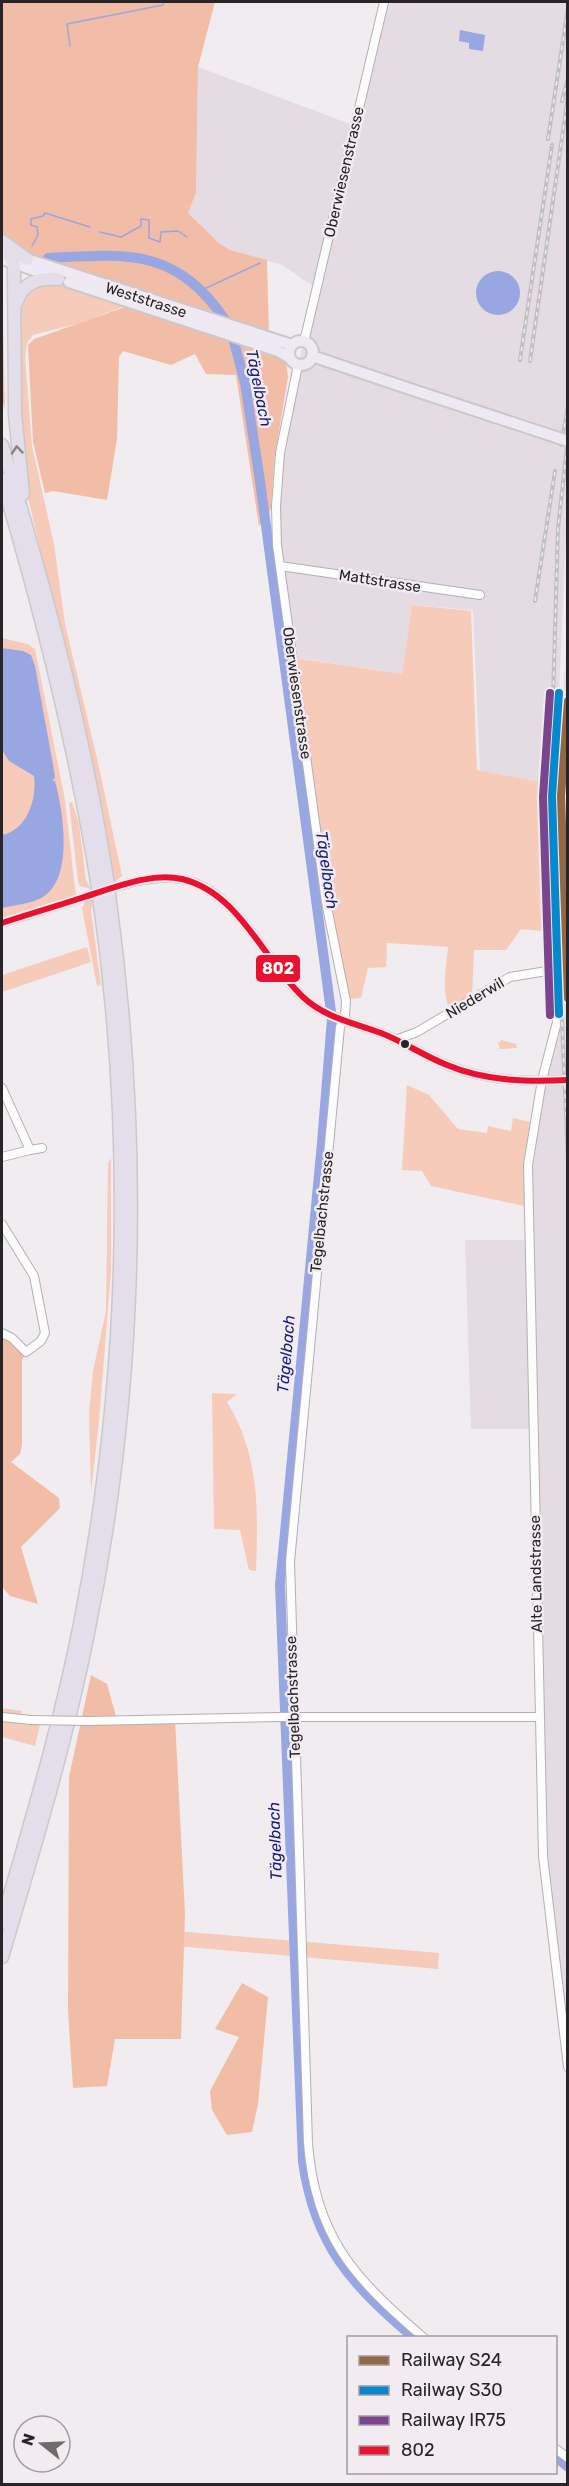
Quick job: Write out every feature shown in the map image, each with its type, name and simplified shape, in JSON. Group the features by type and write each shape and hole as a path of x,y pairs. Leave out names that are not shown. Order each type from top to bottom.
{"highway":[{"path":"2,241 27,259"},
{"path":"7,257 14,316 17,447 33,549"},
{"path":"14,316 18,297 26,286 42,278 58,279"},
{"path":"2,445 33,549 79,729 124,1028 131,1165 129,1294 121,1414 105,1540 80,1673 52,1784 2,1957"},
{"path":"2,480 69,730 103,891 120,1142 120,1272 112,1396 99,1508 78,1631 50,1752 2,1922"},
{"path":"2,488 10,508"}],"main road":[{"name":"Weststrasse","path":"7,257 27,259 231,332 278,351 294,362"},
{"name":"Weststrasse","path":"7,257 58,279 231,332 292,345"},
{"path":"304,342 311,347 312,357 307,364 294,362 289,351 292,345 304,342"},
{"path":"312,357 567,441"}],"street":[{"name":"Oberwiesenstrasse","path":"304,342 384,2"},
{"name":"Oberwiesenstrasse","path":"294,362 278,477 276,516 280,566 323,883 346,1001 336,1016"},
{"name":"Mattstrasse","path":"280,566 480,595"},
{"path":"2,923 125,884 162,878 182,879 212,892 231,909 297,992 313,1006 398,1039 441,1062 467,1072 494,1077 563,1080"},
{"name":"Niederwil","path":"398,1039 417,1032 510,977 553,970 557,1022 542,1080"},
{"name":"Tegelbachstrasse","path":"336,1016 340,1027 290,1551 287,1717 308,2143 312,2181 331,2235 351,2268 374,2295 422,2336"},
{"name":"Alte Landstrasse","path":"542,1080 528,1165 539,1717 543,1856 567,2067"},
{"path":"2,1088 30,1150"},
{"path":"2,1157 42,1148"},
{"path":"2,1224 34,1276 45,1333 41,1341 26,1352 12,1338 2,1333"},
{"path":"2,1717 89,1721 287,1717 539,1717"}],"shaded area":[{"path":"2,2 215,2 198,67 196,193 188,213 219,243 230,250 267,260 269,336 34,257 2,234"},
{"path":"384,2 567,2 568,490 556,762 567,652 567,2067 543,1856 533,1429 471,1429 465,1240 526,1240 529,1231 528,1165 557,1022 546,783 480,771 473,610 412,605 402,674 292,657 280,566 277,477 298,365 316,288 282,265 230,250 219,243 188,213 196,193 198,67 355,126"},
{"path":"56,282 128,305 80,323 33,335 27,343 25,357 32,446 54,544 65,624 122,876 113,883 94,772 25,486 20,446 18,307 34,283"},
{"path":"2,286 5,410 2,399"},
{"path":"128,306 276,354 286,362 288,377 274,461 271,509 259,526 236,375 206,374 195,354 171,365 123,351 119,357 117,439 107,500 53,491 45,493 33,442 28,345 34,339"},
{"path":"412,605 471,611 477,770 546,783 552,932 521,929 506,950 474,950 472,998 450,1012 445,987 448,947 387,943 386,967 368,968 361,998 349,999 329,902 295,658 402,674"},
{"path":"2,638 27,644 35,649 65,800 76,897 2,920"},
{"path":"72,802 79,824 86,880 91,889 80,886 78,881 69,803"},
{"path":"93,899 91,911 101,985 97,986 82,908 86,901"},
{"path":"87,947 91,962 2,992 2,975"},
{"path":"502,1040 516,1044 517,1048 500,1049 498,1043"},
{"path":"407,1085 429,1095 458,1129 487,1133 488,1126 511,1131 513,1118 530,1122 525,1163 524,1206 431,1186 422,1171 402,1170"},
{"path":"111,1158 111,1271 91,1492 89,1413 93,1371 106,1311 108,1163"},
{"path":"2,1333 26,1352 22,1360 22,1445 20,1454 11,1462 59,1498 60,1508 21,1547 38,1604 10,1596 2,1587"},
{"path":"212,1393 237,1394 227,1402 246,1443 255,1484 256,1571 249,1570 240,1530 214,1529"},
{"path":"91,1675 107,1684 117,1720 175,1719 185,1914 181,2039 115,2039 107,2086 73,2088 68,2010 69,1777"},
{"path":"2,1708 22,1711 19,1724 40,1725 35,1746 2,1737"},
{"path":"176,1931 439,1953 438,1969 176,1946"},
{"path":"242,1983 268,1997 258,2104 252,2132 227,2135 212,2110 210,2091 239,2037 215,2029"}],"water":[{"path":"460,30 485,35 483,51 469,49 469,43 459,41"},
{"path":"498,271 513,278 520,293 513,308 498,315 483,308 476,293 483,278"},
{"path":"2,648 23,651 31,655 35,666 54,770 55,778 52,781 55,781 61,809 64,843 63,860 53,888 39,899 2,908 2,835 11,832 24,820 32,803 35,785 34,776 9,761 2,750"}],"waterway":[{"path":"70,46 67,24 163,5 163,2"},
{"path":"32,246 38,235 37,227 31,225 31,219 43,216 45,213 90,227"},
{"path":"100,232 121,237 141,226 141,219 149,220 149,238 160,242 161,232 178,231 187,237"},
{"name":"Tägelbach","path":"48,258 126,257 148,260 168,267 188,279 207,297 226,321"},
{"path":"202,290 260,263"},
{"name":"Tägelbach","path":"234,342 245,383 260,481 332,1019 280,1585 303,2162 317,2217 327,2241 340,2262 372,2300 412,2336"},
{"name":"Tägelbach","path":"557,2458 568,2467"}],"railway":[{"path":"548,139 568,8"},
{"path":"562,101 568,78"},
{"path":"530,361 568,96"},
{"path":"520,360 552,145"},
{"path":"561,445 568,406"},
{"path":"568,438 558,528 551,768 568,1160"},
{"path":"535,601 555,471"},
{"path":"568,1261 568,1278"}],"rail line":[{"name":"IR75","path":"550,693 543,797 550,1015"},
{"name":"S30","path":"559,693 552,796 559,1014"},
{"name":"S24","path":"568,701 561,796 568,998"}],"transit line":[{"name":"802","path":"2,923 132,882 170,877 182,879 220,898 249,929 289,982 303,997 321,1010 371,1029 461,1070 506,1079 568,1080"}]}
